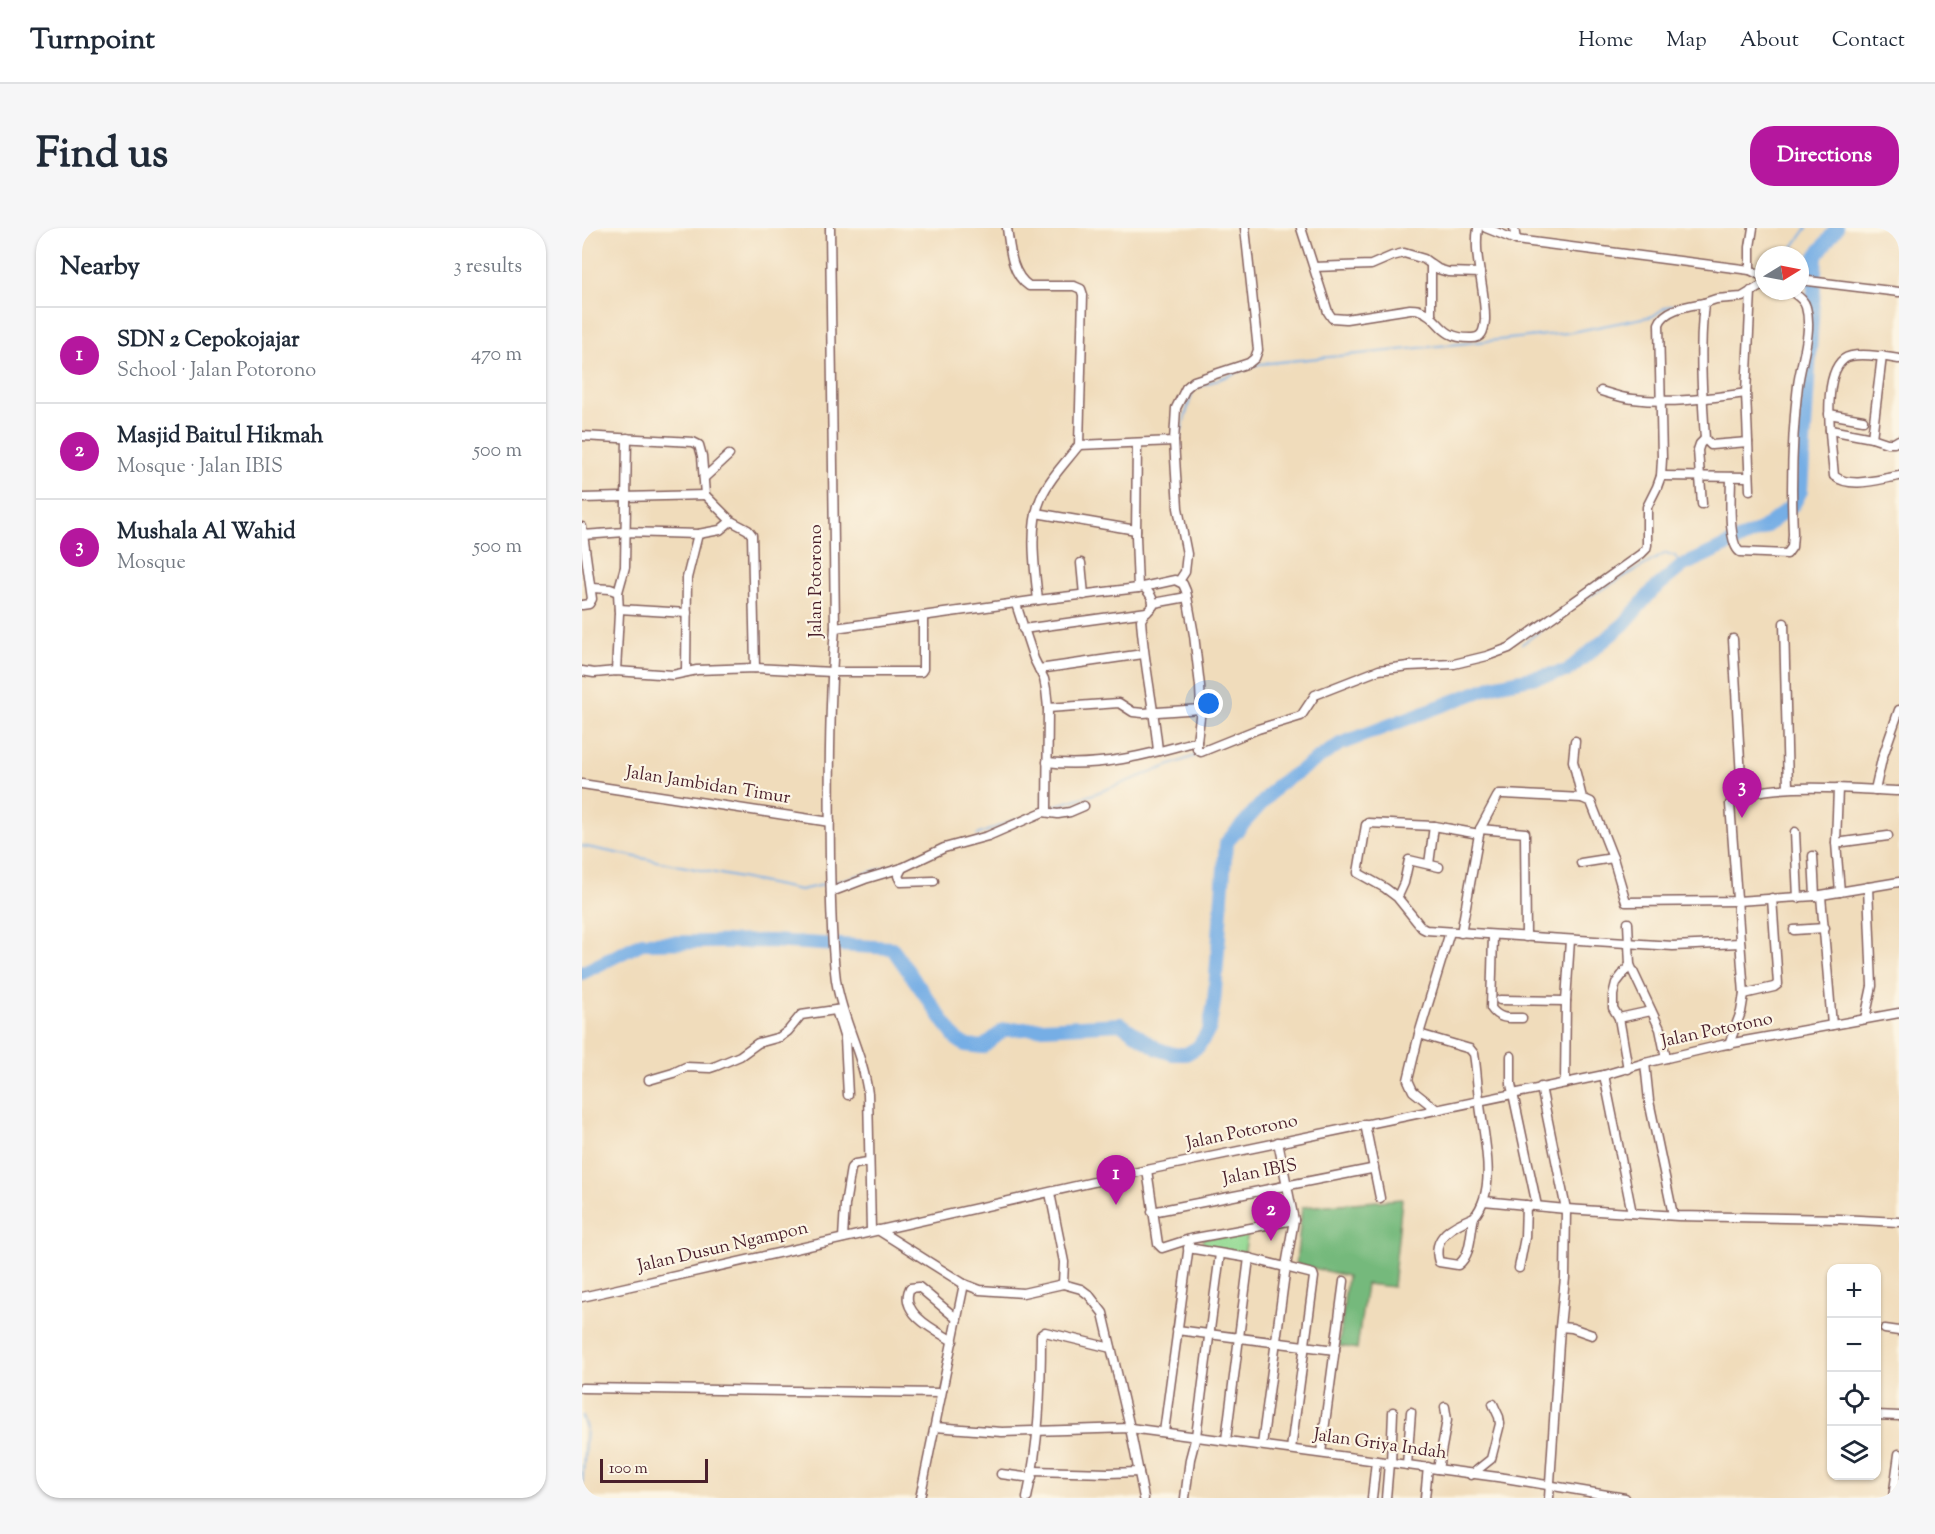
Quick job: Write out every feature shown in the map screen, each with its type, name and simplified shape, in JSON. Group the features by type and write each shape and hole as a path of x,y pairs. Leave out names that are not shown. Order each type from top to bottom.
{"street":[{"name":"Jalan Potorono","path":"830,228 835,628 832,672 830,822 833,934 839,1010"},
{"path":"1007,228 1013,263 1023,282 1029,286 1074,286 1081,289 1083,295 1079,445 1043,494 1036,513 1034,535 1038,600"},
{"path":"1179,581 1185,572 1187,554 1178,508 1174,441 1176,408 1186,388 1194,381 1249,363 1255,358 1258,350 1245,228"},
{"path":"1301,228 1305,247 1332,318 1346,319 1410,309 1419,310 1431,316 1452,336 1473,339 1481,336 1485,317 1478,228"},
{"path":"1486,228 1516,240 1750,270 1755,273"},
{"path":"1514,228 1516,240"},
{"path":"1750,270 1753,228"},
{"path":"1314,267 1371,265 1392,256 1404,254 1424,259 1448,272 1480,273"},
{"path":"1431,264 1431,316"},
{"path":"1809,281 1899,292"},
{"path":"835,628 1141,588 1167,580 1179,581 1183,584 1187,597 1197,655 1200,709 1197,749 1201,752 1258,729 1301,716 1315,695 1387,668 1454,664 1509,648 1646,549 1647,507 1661,476 1659,324 1661,318 1679,309 1716,299 1742,297 1755,287"},
{"path":"1750,490 1746,393 1751,291"},
{"path":"1731,477 1732,535 1736,549 1740,552 1787,554 1792,547 1793,446 1798,386 1807,332 1807,309 1803,300"},
{"path":"1704,303 1701,331 1702,398 1706,439 1711,445 1748,442"},
{"path":"1899,359 1882,356 1850,356 1843,359 1831,381 1829,414 1834,476 1841,481 1851,483 1899,476"},
{"path":"1872,438 1882,356"},
{"path":"1601,391 1630,399 1661,400 1746,393"},
{"path":"1829,414 1863,420"},
{"path":"1830,430 1887,443 1899,440"},
{"path":"582,436 693,442 699,445 705,495 731,521 748,530 752,538 755,668"},
{"path":"616,670 618,592 625,567 627,438"},
{"path":"1702,504 1698,450 1700,444 1706,439"},
{"path":"1079,445 1174,441"},
{"path":"1137,442 1136,530 1141,588"},
{"path":"704,478 729,455"},
{"path":"1661,476 1749,477"},
{"path":"582,498 705,495"},
{"path":"1036,513 1136,530"},
{"path":"582,605 591,602 592,588 586,572 583,531 698,534 720,530 731,521"},
{"path":"686,672 688,572 698,534"},
{"path":"1082,563 1084,595"},
{"path":"592,588 618,592"},
{"path":"1141,588 1151,595 1154,603 1142,620 1143,654 1158,752"},
{"path":"1154,603 1187,597"},
{"path":"1016,604 1046,689 1048,708 1047,809"},
{"path":"619,609 687,613"},
{"path":"1023,629 1147,612"},
{"path":"582,671 594,673 616,670 673,675 697,670 755,668 832,672 922,672 923,616"},
{"path":"1784,623 1788,788"},
{"path":"1733,639 1742,795"},
{"path":"1039,669 1143,654"},
{"path":"1048,708 1119,703 1133,712 1200,709"},
{"path":"1875,790 1882,759 1899,710"},
{"path":"1047,762 1093,763 1158,752 1197,741"},
{"path":"1575,741 1573,761 1582,798"},
{"name":"Jalan Jambidan Timur","path":"582,784 830,822"},
{"path":"1728,1044 1741,1012 1744,994 1730,804 1742,795 1788,788 1899,791"},
{"path":"1838,788 1836,843 1840,892"},
{"path":"1461,933 1479,832 1499,794 1582,798 1593,805 1613,858 1626,902 1798,898 1899,882"},
{"path":"831,886 902,868 944,848 988,836 1047,809 1058,814 1084,806"},
{"path":"1526,937 1525,833 1479,832 1434,826 1368,823 1366,825 1358,873 1396,897 1426,930 1493,936 1673,946 1740,943"},
{"path":"1429,864 1434,826"},
{"path":"1796,832 1798,898"},
{"path":"1836,843 1888,836"},
{"path":"1813,856 1825,928 1832,1025"},
{"path":"1581,862 1613,858"},
{"path":"1400,894 1409,860 1438,867"},
{"path":"902,868 898,876 901,882 934,881"},
{"path":"1865,1019 1872,986 1868,887"},
{"path":"1744,994 1778,984 1772,898"},
{"path":"1628,923 1630,965 1660,1029 1666,1058"},
{"path":"1794,930 1825,928"},
{"path":"1437,1110 1413,1091 1408,1080 1419,1034 1450,932"},
{"path":"1493,936 1491,1008 1495,1014 1502,1017 1522,1018"},
{"path":"1566,1083 1566,1001 1570,940"},
{"path":"1628,1069 1619,1018 1613,1008 1616,983 1630,965"},
{"path":"1500,1000 1566,1001"},
{"path":"649,1080 686,1067 716,1066 740,1056 758,1043 780,1037 801,1015 839,1010"},
{"path":"839,1010 845,1040 848,1095"},
{"path":"839,1010 861,1058 866,1075 868,1162 875,1231 964,1284 980,1290 1023,1293 1063,1284 1089,1294 1103,1313 1144,1498"},
{"path":"1619,1018 1652,1011"},
{"name":"Jalan Potorono","path":"875,1231 1147,1170 1479,1102 1513,1092 1566,1083 1728,1044 1899,1012"},
{"path":"1419,1034 1470,1050 1474,1054 1488,1163 1482,1208 1474,1217 1445,1232 1437,1252 1439,1262 1458,1265 1463,1261 1468,1249 1474,1217"},
{"path":"1511,1056 1513,1092 1537,1206"},
{"path":"1645,1063 1649,1101 1673,1215"},
{"path":"1604,1074 1632,1213"},
{"path":"1541,1087 1566,1209 1565,1278 1549,1498"},
{"path":"1365,1124 1380,1198"},
{"path":"1262,1445 1294,1220 1278,1142"},
{"path":"843,1238 845,1205 852,1168 855,1164 868,1162"},
{"name":"Jalan IBIS","path":"1152,1212 1374,1167"},
{"path":"1147,1170 1152,1212 1160,1248 1189,1244 1294,1220"},
{"path":"1050,1193 1062,1254 1063,1284"},
{"path":"1484,1201 1632,1213 1899,1222"},
{"path":"1519,1268 1525,1238 1526,1205"},
{"name":"Jalan Dusun Ngampon","path":"582,1297 875,1231"},
{"path":"1189,1244 1220,1254 1310,1272 1314,1277 1291,1449"},
{"path":"1164,1432 1189,1244"},
{"path":"1185,1498 1190,1459 1196,1436 1220,1254"},
{"path":"1226,1440 1249,1258"},
{"path":"1321,1453 1344,1281"},
{"path":"920,1498 964,1284"},
{"path":"953,1341 917,1318 908,1299 907,1294 910,1288 915,1286 923,1289 957,1319"},
{"path":"1560,1328 1572,1328 1592,1335"},
{"path":"1885,1329 1899,1330"},
{"path":"1177,1330 1335,1350"},
{"path":"1027,1498 1032,1475 1041,1393 1042,1333 1111,1348"},
{"path":"582,1388 941,1394"},
{"path":"1471,1475 1491,1459 1500,1424 1493,1404"},
{"path":"1438,1469 1447,1420 1445,1407"},
{"path":"1386,1498 1393,1412"},
{"path":"1407,1465 1410,1412"},
{"path":"1881,1415 1899,1416"},
{"name":"Jalan Griya Indah","path":"935,1427 1002,1432 1130,1428 1428,1467 1625,1498"},
{"path":"1893,1498 1899,1456"},
{"path":"1372,1498 1376,1461"},
{"path":"1425,1498 1428,1467"},
{"path":"1001,1474 1139,1472"}],"green space":[{"path":"1402,1199 1393,1287 1366,1284 1357,1349 1339,1346 1347,1276 1296,1264 1302,1207"},
{"path":"1248,1232 1244,1255 1202,1248 1203,1238"}],"waterway":[{"path":"1794,246 1807,228"},
{"path":"582,973 642,943 770,941 892,948 956,1039 965,1045 983,1047 1004,1030 1121,1024 1158,1049 1173,1054 1186,1054 1198,1047 1209,1030 1214,1003 1226,843 1278,785 1340,744 1496,685 1567,671 1624,624 1653,590 1682,566 1764,528 1794,504 1801,491 1816,256 1837,228"},
{"path":"1179,439 1193,389 1259,364 1567,333 1653,316 1666,307 1677,305"},
{"path":"1588,597 1666,553 1675,556 1682,566"},
{"path":"1522,644 1566,612"},
{"path":"1050,807 1091,795 1200,754"},
{"path":"977,835 1017,819"},
{"path":"582,846 800,890 827,884"},
{"path":"832,883 905,862"},
{"path":"582,1416 586,1428 582,1487"}],"place":[{"name":"Mushala Al Wahid","path":"1742,818"},
{"name":"SDN 2 Cepokojajar","path":"1116,1205"},
{"name":"Masjid Baitul Hikmah","path":"1271,1241"}]}
